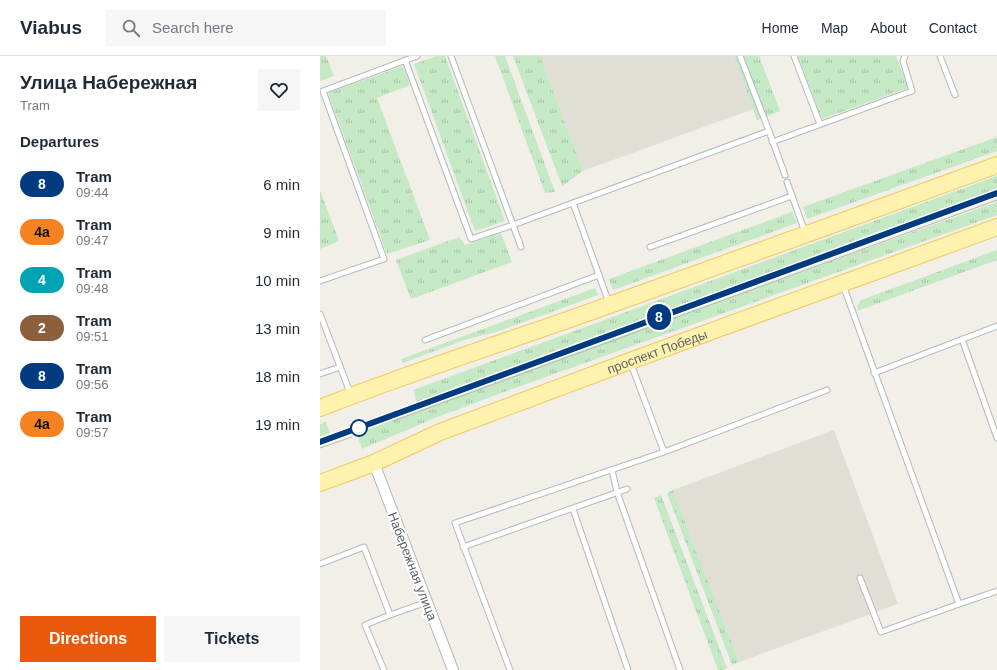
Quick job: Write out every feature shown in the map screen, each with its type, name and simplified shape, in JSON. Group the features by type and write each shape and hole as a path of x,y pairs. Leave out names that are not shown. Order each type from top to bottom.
{"main road":[{"path":"320,408 806,235 997,164"},
{"name":"проспект Победы","path":"320,483 374,463 440,432 997,227"}],"street":[{"name":"Набережная улица","path":"374,463 453,670"}],"lane":[{"path":"320,281 384,259 323,90 417,56"},
{"path":"451,56 521,247"},
{"path":"740,56 785,175"},
{"path":"794,56 820,124"},
{"path":"940,56 955,95"},
{"path":"772,142 912,91 903,58"},
{"path":"405,60 472,239 769,131"},
{"path":"787,182 806,235"},
{"path":"650,247 792,196"},
{"path":"573,202 610,305"},
{"path":"425,340 599,275"},
{"path":"842,283 959,604"},
{"path":"320,314 351,396"},
{"path":"874,373 997,326"},
{"path":"962,339 997,438"},
{"path":"630,361 664,452"},
{"path":"320,374 340,367"},
{"path":"510,670 463,548 455,523 664,452 827,390"},
{"path":"612,470 617,492 680,670"},
{"path":"463,548 627,489"},
{"path":"572,509 628,670"},
{"path":"320,564 364,547 390,615"},
{"path":"860,578 881,632 997,591"},
{"path":"384,670 365,625 427,602"}],"shaded area":[{"path":"540,56 734,56 753,109 583,171"},
{"path":"834,430 898,604 739,662 673,490"}],"green space":[{"path":"320,56 326,56 334,76 320,81"},
{"path":"437,56 445,56 505,221 475,231 414,64"},
{"path":"495,56 505,56 555,192 545,193"},
{"path":"513,56 540,56 583,171 562,186"},
{"path":"734,56 759,56 780,111 757,120"},
{"path":"798,56 896,56 908,88 822,119"},
{"path":"403,66 410,85 377,98 430,240 387,254 328,93"},
{"path":"997,137 997,151 807,219 803,207"},
{"path":"997,176 997,191 417,402 413,390"},
{"path":"320,190 339,241 320,249"},
{"path":"997,202 997,215 504,392 435,418 362,449 356,431"},
{"path":"792,212 797,223 613,290 609,279"},
{"path":"501,233 512,262 411,299 396,260 459,237 465,245"},
{"path":"997,250 997,260 857,311 861,300"},
{"path":"595,288 598,295 496,332 464,340 403,363 401,359"},
{"path":"326,422 330,433 320,437 320,424"},
{"path":"673,490 739,662 732,665 667,493"},
{"path":"661,495 727,668 723,670 718,670 654,498"}],"tram line":[{"path":"320,442 997,193"},
{"name":"8","path":"320,442 997,193"},
{"path":"393,421 997,200"},
{"path":"320,448 352,437"}]}
